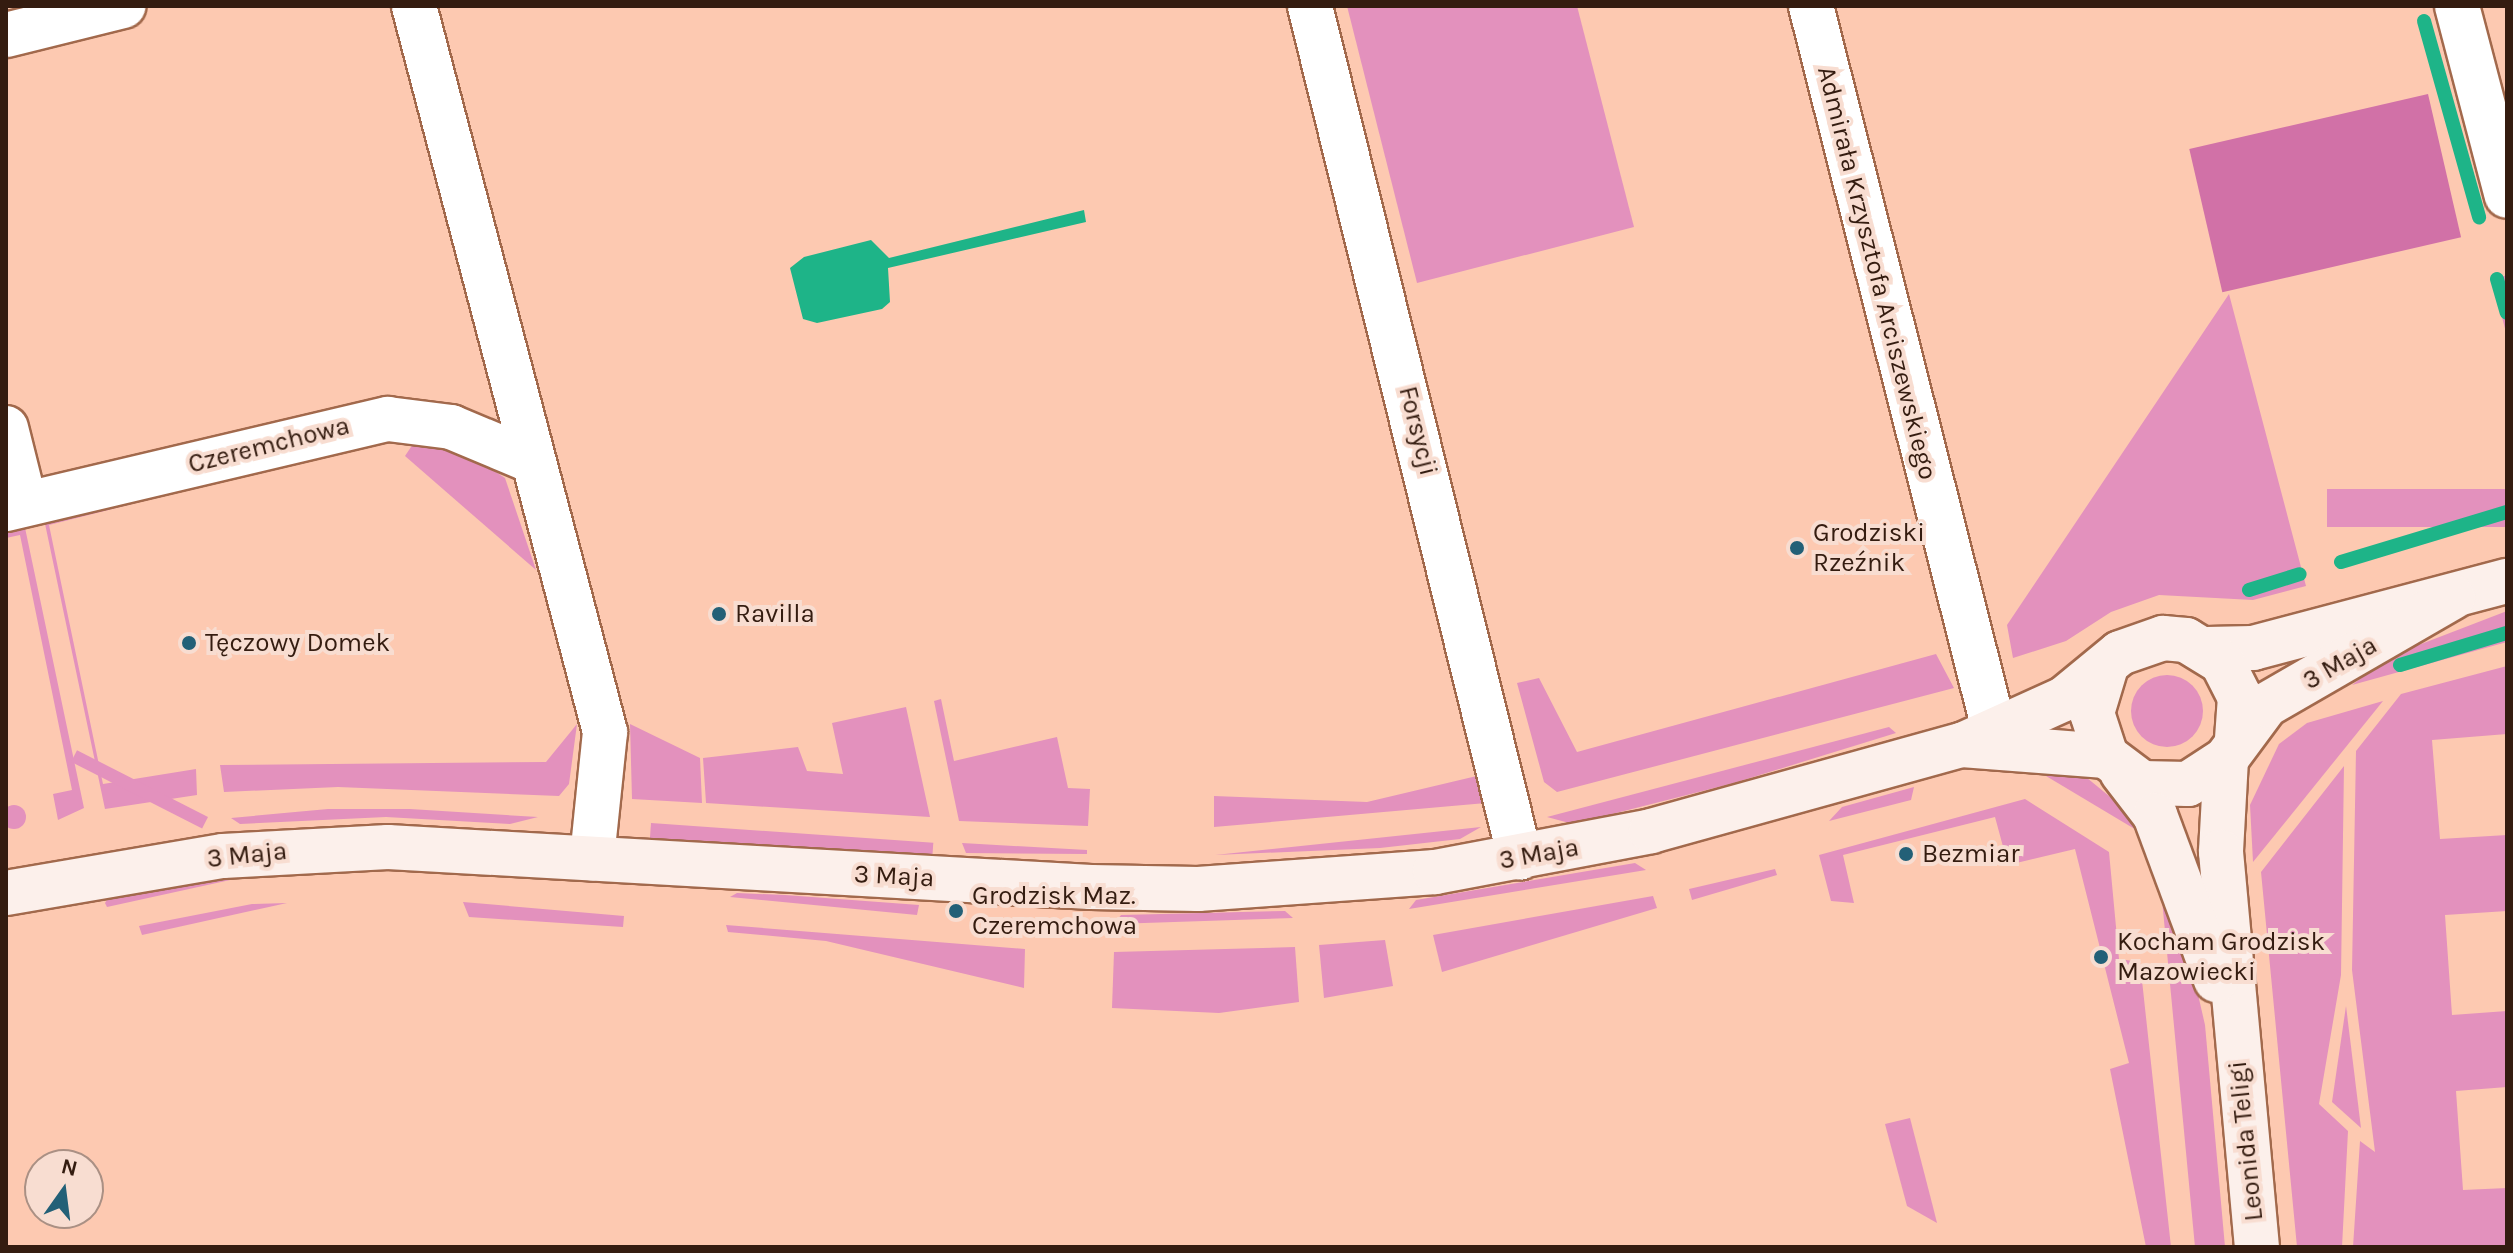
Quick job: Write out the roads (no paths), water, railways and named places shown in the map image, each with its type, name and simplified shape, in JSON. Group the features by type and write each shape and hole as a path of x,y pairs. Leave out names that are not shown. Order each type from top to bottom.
{"street":[{"path":"6,35 123,6"},
{"path":"414,6 530,460 605,732 592,858"},
{"name":"Forsycji","path":"1310,6 1520,858"},
{"name":"Admirała Krzysztofa Arciszewskiego","path":"1811,6 1977,735"},
{"path":"2457,6 2507,196"},
{"name":"Czeremchowa","path":"16,507 388,419 451,427 530,460"},
{"path":"6,428 16,507"},
{"name":"3 Maja","path":"6,893 113,870 305,849 592,858 1198,889 1435,872 1520,858 1695,820 1977,735 2064,699 2105,670 2120,653 2152,640 2186,640 2207,649 2253,648 2507,581"},
{"name":"3 Maja","path":"1977,735 2114,764 2142,783 2188,784 2231,749 2266,705 2453,597"},
{"path":"2207,649 2237,688 2231,749"},
{"path":"2105,670 2092,713 2114,764"},
{"name":"Leonida Teligi","path":"2231,749 2221,852 2235,1034 2257,1247"},
{"name":"Leonida Teligi","path":"2114,764 2160,826 2235,1034"}],"waterway":[{"path":"2424,21 2479,217"},
{"path":"2497,279 2507,313"},
{"path":"2341,562 2507,512"},
{"path":"2249,590 2300,574"},
{"path":"2400,665 2507,633"}],"place":[{"name":"Grodziski Rzeźnik","path":"1797,548"},
{"name":"Ravilla","path":"719,614"},
{"name":"Tęczowy Domek","path":"189,643"},
{"name":"Bezmiar","path":"1906,854"},
{"name":"Grodzisk Maz. Czeremchowa","path":"956,911"},
{"name":"Kocham Grodzisk Mazowiecki","path":"2101,957"}]}
